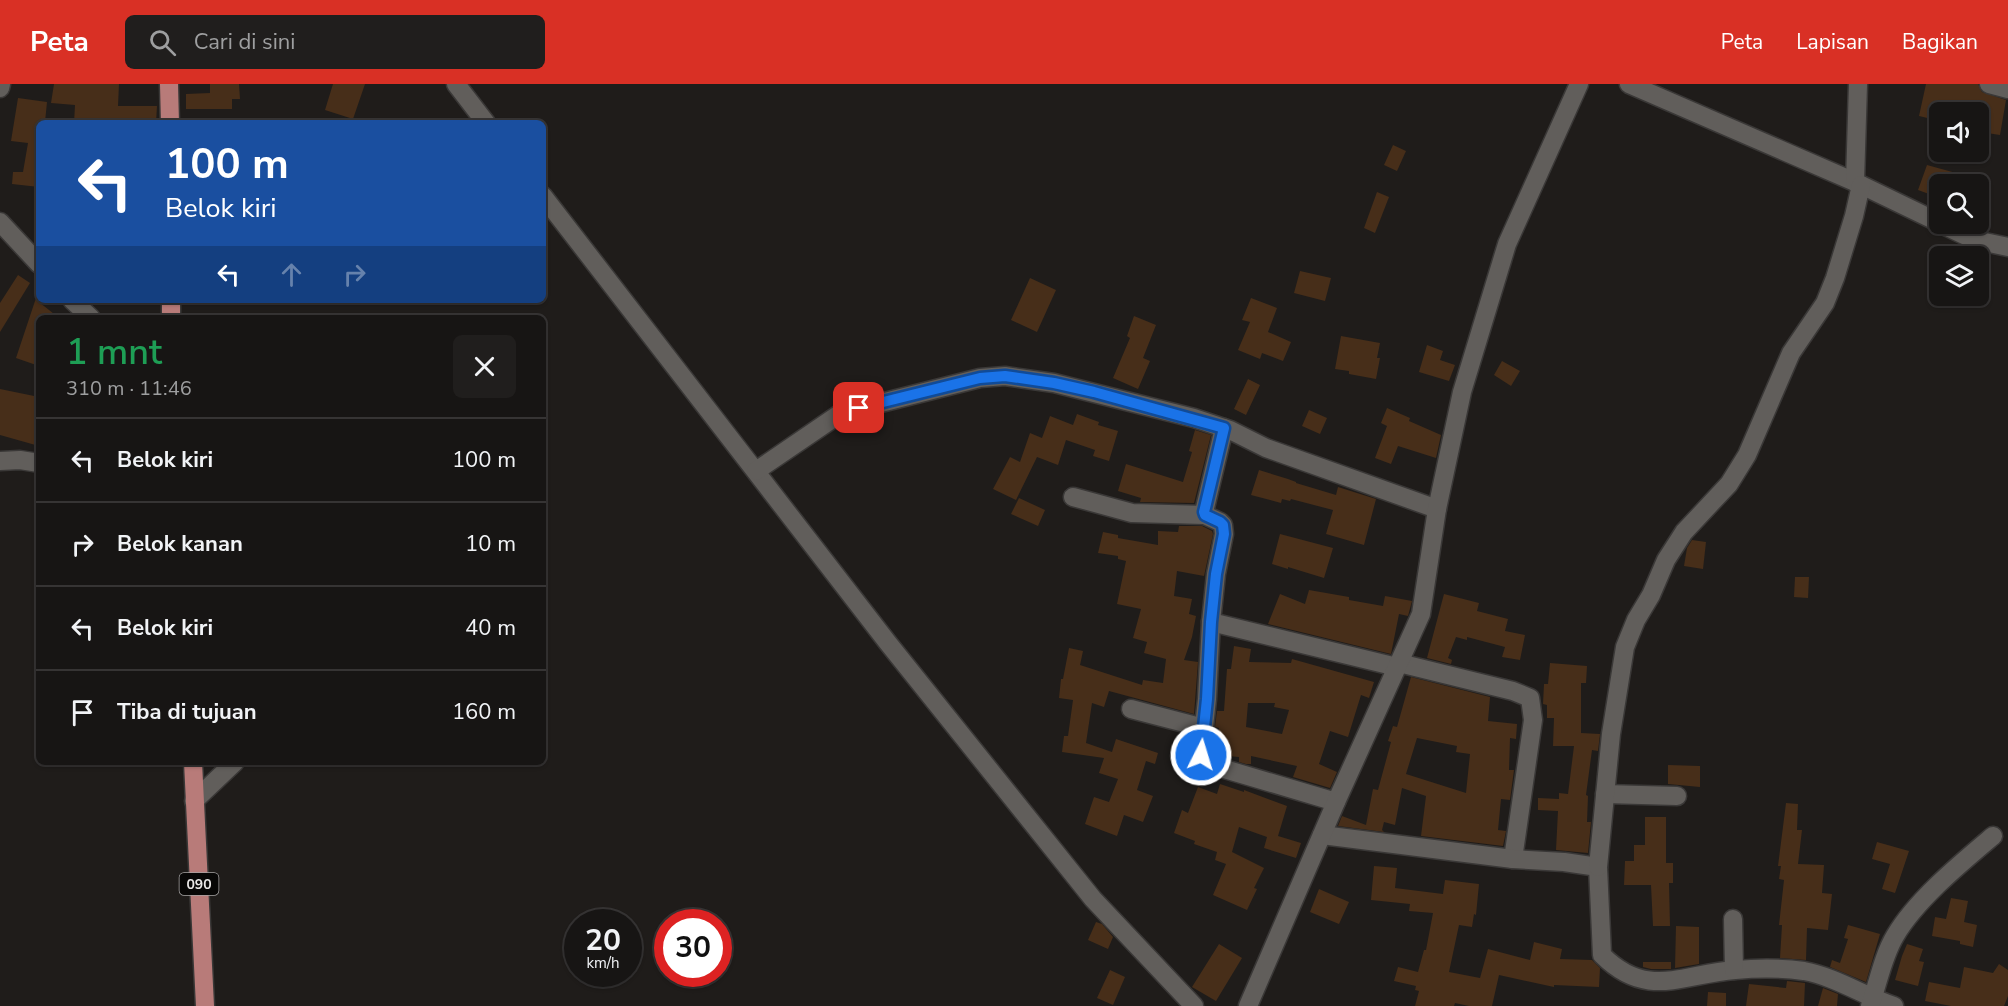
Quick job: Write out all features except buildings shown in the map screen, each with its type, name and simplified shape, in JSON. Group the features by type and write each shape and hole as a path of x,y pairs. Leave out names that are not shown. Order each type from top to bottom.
{"main road":[{"path":"169,84 170,120"},
{"name":"090","path":"193,765 205,1006"}],"street":[{"path":"456,84 484,120"},
{"path":"1248,1006 1336,802 1421,614 1437,509 1462,392 1507,244 1580,84"},
{"path":"1629,84 1858,183 1929,218"},
{"path":"1858,84 1858,183 1854,216 1825,303 1791,353 1742,466 1729,484 1684,532 1666,560 1625,647 1617,693 1598,867 1602,955 1615,968 1632,978 1661,981 1734,970 1803,971 1825,976 1872,1002 1894,1006"},
{"path":"1989,84 2008,89"},
{"path":"546,200 888,643 1093,899 1194,1006"},
{"path":"0,222 36,261"},
{"path":"1963,234 1976,240 2008,248"},
{"path":"75,303 87,315"},
{"path":"756,471 841,413 980,378 1005,376 1054,383 1106,395 1224,428 1266,448 1437,509"},
{"path":"1205,515 1224,428"},
{"path":"0,461 20,460 36,463"},
{"path":"1073,497 1132,513 1205,515 1223,525 1224,534 1216,574 1211,622 1201,755 1211,765 1336,802"},
{"path":"1211,622 1513,691 1530,698 1533,720 1513,859"},
{"path":"1131,709 1204,729"},
{"path":"195,801 233,765"},
{"path":"1605,794 1677,796"},
{"path":"1322,835 1513,859 1598,867"},
{"path":"1872,1002 1894,937 1907,918 1963,861 1993,836"},
{"path":"1733,920 1734,970"}],"route":[{"path":"859,408 980,378 1005,376 1094,392 1224,428 1204,512 1205,515 1223,525 1224,534 1216,574 1211,622 1201,755"}]}
